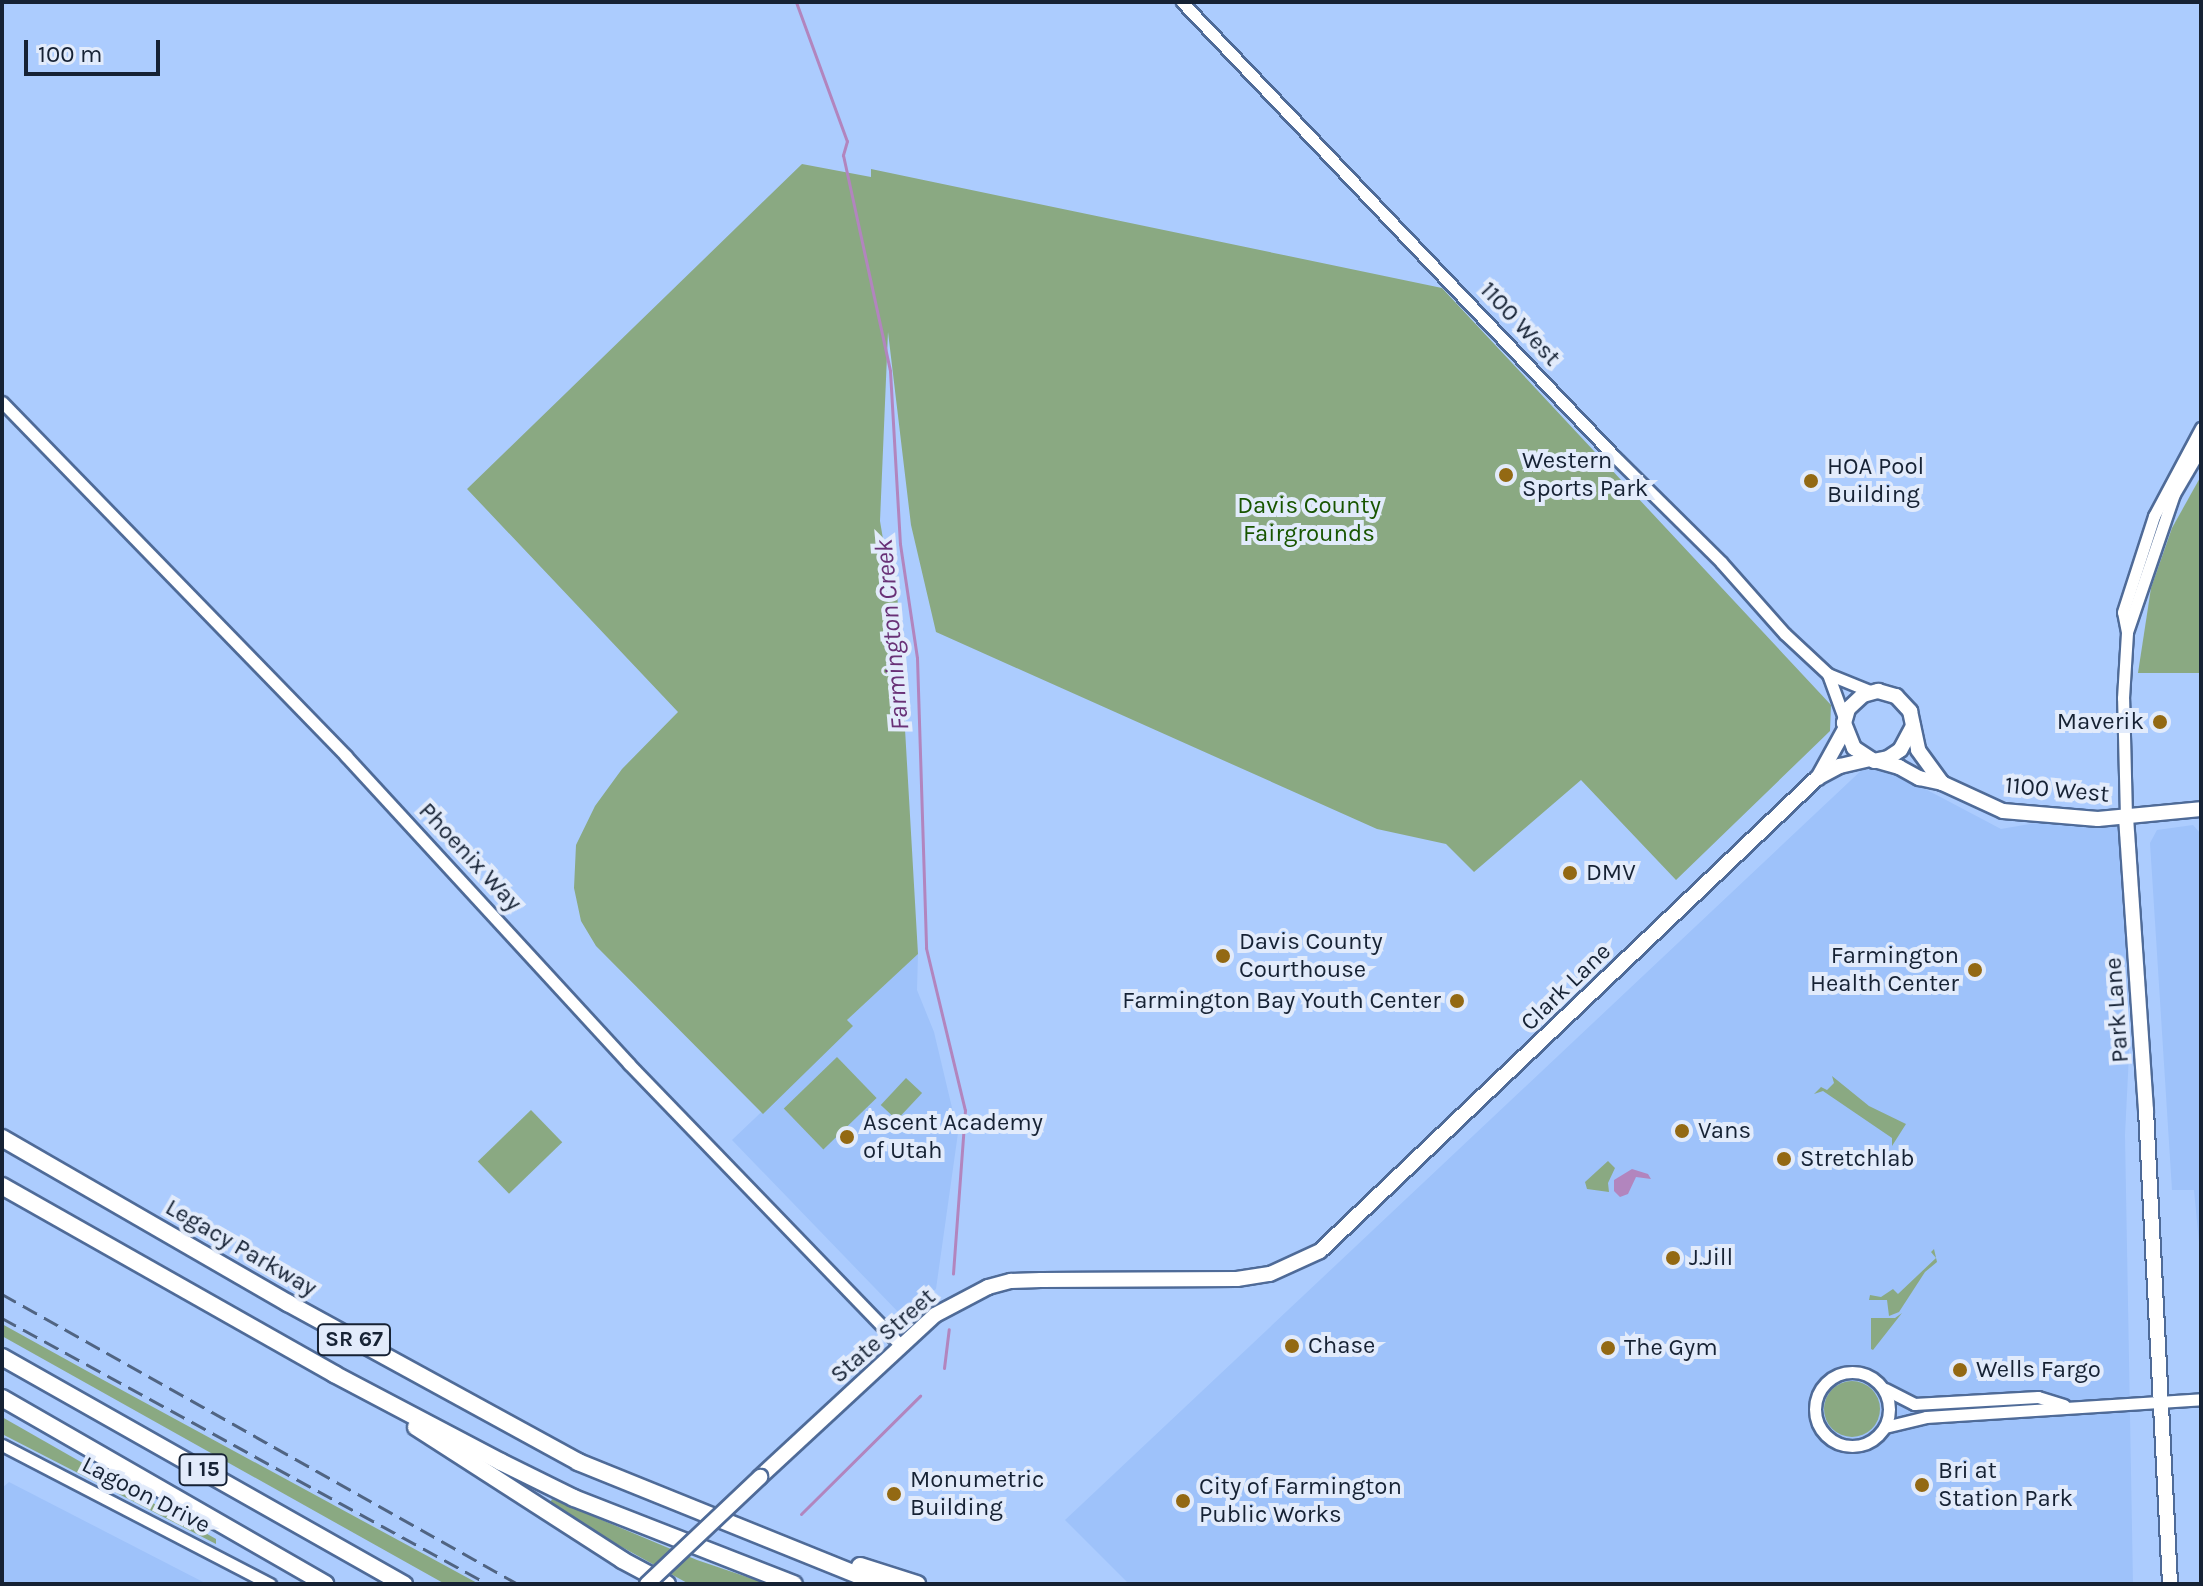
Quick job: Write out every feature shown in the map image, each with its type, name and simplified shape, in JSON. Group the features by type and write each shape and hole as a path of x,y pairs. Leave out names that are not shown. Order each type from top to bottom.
{"highway":[{"name":"Legacy Parkway","path":"2,1138 488,1416 578,1462 718,1519"},
{"name":"SR 67","path":"2,1186 334,1374"},
{"name":"I 15","path":"2,1357 404,1584"},
{"path":"334,1374 597,1544 667,1584"},
{"path":"334,1374 574,1498 794,1584"},
{"name":"I 15","path":"2,1398 325,1584"},
{"path":"718,1519 880,1584"},
{"path":"718,1519 917,1584"}],"main road":[{"path":"1872,692 1898,697 1910,711 1913,726 1900,750 1874,760 1854,748 1845,724 1853,702 1872,692"},
{"name":"Clark Lane","path":"1817,778 1845,724"},
{"name":"1100 West","path":"1913,726 1918,750 1942,783"},
{"name":"1100 West","path":"1874,760 1895,765 1919,778 1942,783 2003,811 2045,817 2126,817 2201,809"},
{"name":"Clark Lane","path":"1346,1228 1817,778 1840,766 1874,760"},
{"name":"Park Lane","path":"2126,817 2162,1401 2170,1584"},
{"name":"State Street","path":"647,1584 901,1346 952,1304 1011,1281 1254,1277 1302,1261 1346,1228"}],"street":[{"name":"1100 West","path":"1182,2 1368,193 1615,457 1721,562 1785,634 1828,674 1872,692"},
{"name":"Phoenix Way","path":"2,402 346,756 629,1064 901,1346"},
{"path":"2127,632 2123,612 2154,516 2201,428"},
{"name":"Park Lane","path":"2126,817 2123,698 2127,632 2174,494 2201,448"},
{"name":"1100 West","path":"1828,674 1845,724"},
{"path":"1885,1389 1889,1404 1885,1427 1871,1442 1838,1445 1820,1430 1814,1408 1820,1389 1842,1373 1861,1373 1914,1404 2038,1397 2068,1406"},
{"path":"1885,1427 1926,1417 2040,1412 2068,1406 2201,1399"},
{"name":"Lagoon Drive","path":"2,1445 270,1584"}],"shaded area":[{"path":"1866,766 1893,772 2001,829 2128,807 2129,1054 2125,1135 2133,1584 1129,1584 1065,1520"},
{"path":"2193,825 2201,834 2201,1263 2194,1190 2172,1190 2150,843 2157,830"},
{"name":"Ascent Academy of Utah","path":"918,954 917,990 934,1032 958,1133 936,1289 901,1315 732,1140 852,1026 847,1020"},
{"path":"1632,1169 1648,1174 1651,1179 1636,1177 1628,1194 1620,1197 1614,1191 1614,1180"},
{"path":"9,1482 207,1584 2,1584 2,1488"}],"green space":[{"name":"Davis County Fairgrounds","path":"802,164 871,177 871,169 1442,288 1831,705 1830,731 1676,880 1581,780 1474,872 1446,844 1377,829 936,632 911,525 888,332 880,521 886,557 896,573 918,954 847,1020 853,1026 763,1114 596,946 581,921 574,888 576,845 595,806 622,769 678,712 467,489"},
{"path":"2201,476 2201,673 2138,673 2151,588 2172,528"},
{"path":"837,1057 877,1098 823,1149 784,1108"},
{"path":"1832,1076 1869,1106 1906,1124 1892,1146 1892,1138 1823,1091 1814,1094 1821,1087 1827,1090 1834,1083"},
{"path":"906,1078 922,1093 897,1120 881,1105"},
{"path":"531,1110 562,1142 509,1194 478,1161"},
{"path":"1608,1161 1615,1168 1608,1183 1609,1192 1587,1189 1585,1182"},
{"path":"1934,1249 1937,1262 1925,1272 1899,1312 1889,1316 1887,1300 1869,1300 1870,1295 1881,1297 1893,1289 1898,1294 1936,1258 1931,1252"},
{"path":"1902,1313 1871,1349 1871,1318 1895,1318"},
{"path":"2,1324 479,1584 445,1584 2,1336"},
{"path":"1852,1381 1872,1389 1880,1409 1872,1429 1852,1437 1832,1429 1824,1409 1832,1389"},
{"path":"2,1417 216,1539 216,1544 2,1434"},
{"path":"552,1499 697,1560 768,1584 689,1584 549,1505"}],"waterway":[{"name":"Farmington Creek","path":"796,2 847,141 843,155 890,371 900,544 917,658 926,948 965,1110 953,1274"},
{"name":"Farmington Creek","path":"944,1368 949,1329"},
{"name":"Farmington Creek","path":"801,1514 920,1396"}],"railway":[{"path":"2,1294 518,1584"},
{"path":"2,1318 488,1584"}],"place":[{"name":"Western Sports Park","path":"1506,475"},
{"name":"HOA Pool Building","path":"1811,481"},
{"name":"Maverik","path":"2160,722"},
{"name":"DMV","path":"1570,873"},
{"name":"Davis County Courthouse","path":"1223,956"},
{"name":"Farmington Health Center","path":"1975,970"},
{"name":"Farmington Bay Youth Center","path":"1457,1001"},
{"name":"Vans","path":"1682,1131"},
{"name":"Ascent Academy of Utah","path":"847,1137"},
{"name":"Stretchlab","path":"1784,1159"},
{"name":"J.Jill","path":"1673,1258"},
{"name":"Chase","path":"1292,1346"},
{"name":"The Gym","path":"1608,1348"},
{"name":"Wells Fargo","path":"1960,1370"},
{"name":"Bri at Station Park","path":"1922,1485"},
{"name":"Monumetric Building","path":"894,1494"},
{"name":"City of Farmington Public Works","path":"1183,1501"}]}
